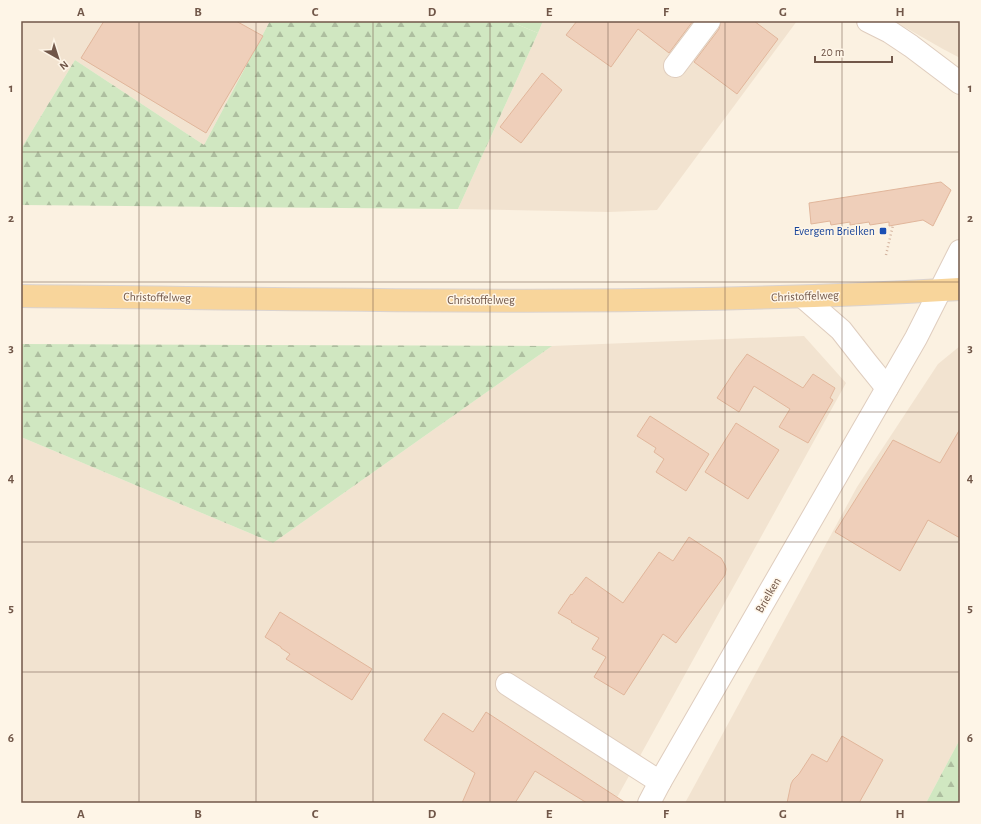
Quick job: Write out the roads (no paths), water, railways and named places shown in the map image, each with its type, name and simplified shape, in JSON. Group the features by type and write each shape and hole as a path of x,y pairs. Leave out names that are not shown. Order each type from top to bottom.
{"main road":[{"name":"Christoffelweg","path":"21,296 499,301 803,297 950,290"}],"street":[{"path":"675,66 709,21"},
{"path":"868,21 890,32 911,46 960,83"},
{"name":"Brielken","path":"648,803 916,338 950,290 960,251"},
{"path":"803,297 841,330 887,388"},
{"path":"507,684 660,782"}],"place":[{"name":"Evergem Brielken","path":"883,231"}]}
